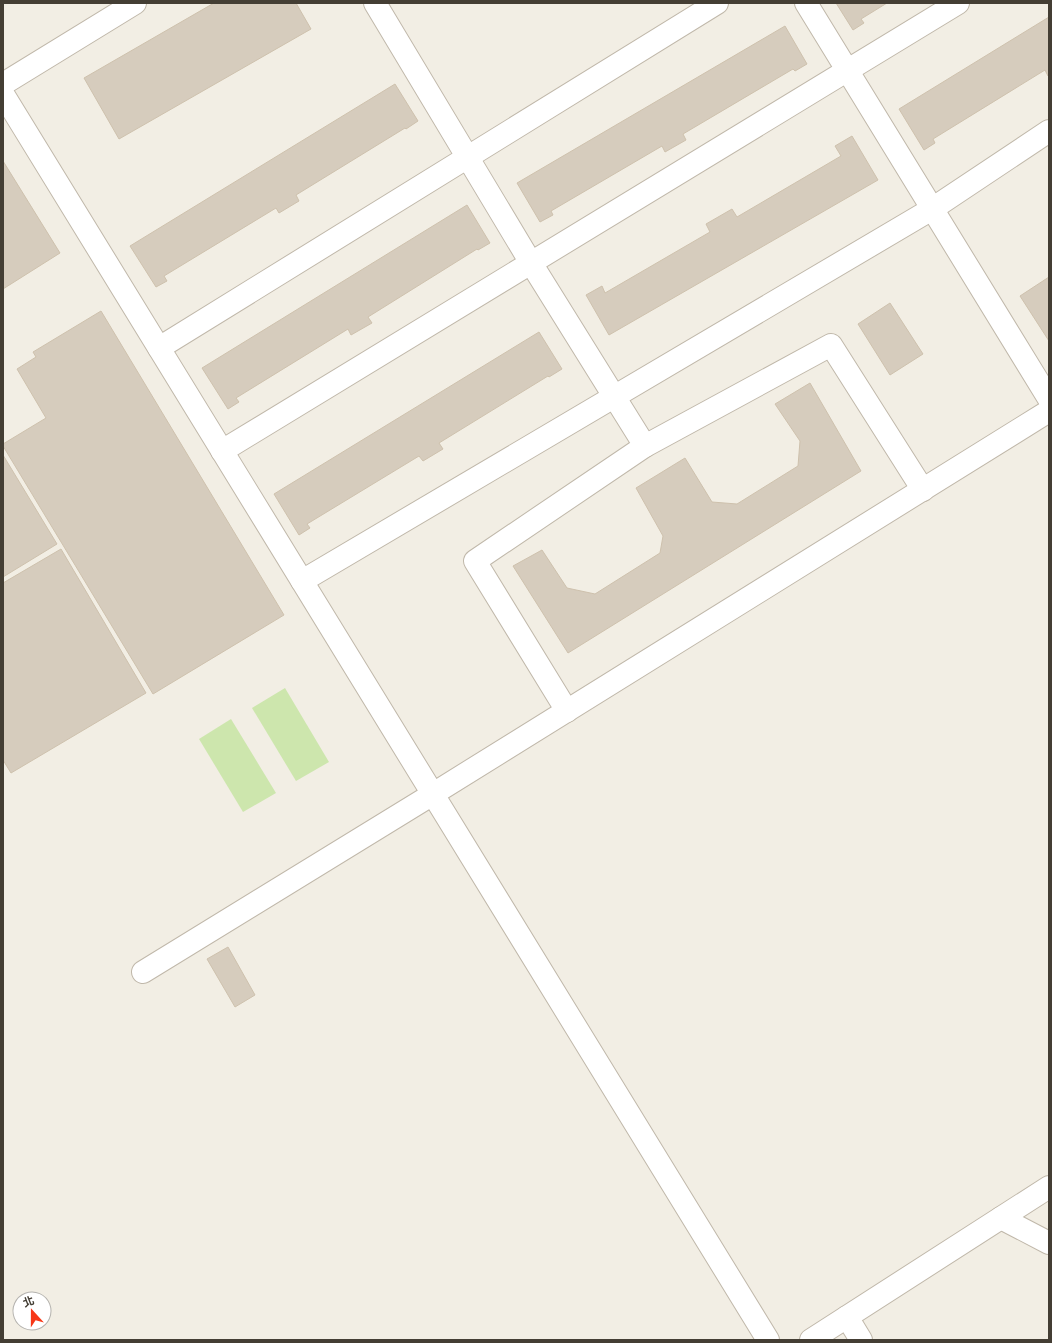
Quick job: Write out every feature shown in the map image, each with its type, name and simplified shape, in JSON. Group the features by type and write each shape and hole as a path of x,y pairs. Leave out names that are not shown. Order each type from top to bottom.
{"lane":[{"path":"3,84 135,3"},
{"path":"375,3 531,263 645,446"},
{"path":"159,348 717,3"},
{"path":"806,3 1049,399"},
{"path":"222,451 958,3"},
{"path":"3,94 768,1340"},
{"path":"302,581 932,209 1049,130"},
{"path":"567,711 475,561 645,446 831,345 923,490"},
{"path":"143,972 433,794 1049,411"},
{"path":"811,1340 1049,1187"},
{"path":"1001,1218 1049,1243"},
{"path":"847,1317 861,1340"}],"green space":[{"path":"285,688 329,762 296,781 252,708"},
{"path":"231,719 276,793 243,812 199,739"}],"building":[{"path":"214,3 296,3 311,29 119,139 84,78"},
{"path":"836,3 887,3 861,19 864,23 853,30"},
{"path":"1049,17 1049,76 1045,70 933,139 935,143 924,150 899,109"},
{"path":"785,26 807,64 795,71 793,69 683,134 686,140 665,152 662,146 551,211 553,215 540,222 517,183"},
{"path":"395,84 418,121 296,195 299,201 279,213 276,208 164,276 167,281 156,287 130,246"},
{"path":"852,136 878,180 609,335 586,295 602,286 605,293 710,232 706,224 732,209 737,217 841,156 835,146"},
{"path":"3,161 60,253 3,289"},
{"path":"467,205 490,243 478,250 477,249 368,317 372,323 351,335 348,329 236,398 239,402 228,409 202,368"},
{"path":"1049,277 1049,341 1020,296"},
{"path":"890,303 923,354 890,375 858,324"},
{"path":"101,311 284,615 153,694 3,446 3,444 46,418 17,369 36,357 33,352"},
{"path":"539,332 562,369 549,377 548,376 439,443 443,449 423,461 419,456 307,524 310,528 299,535 274,494"},
{"path":"810,383 861,471 568,653 513,566 542,550 567,588 595,594 660,553 663,536 636,488 685,458 712,502 737,504 798,466 800,441 775,404"},
{"path":"3,455 57,544 3,577"},
{"path":"61,549 146,693 11,773 3,760 3,583"},
{"path":"228,947 255,995 235,1007 207,959"}]}
